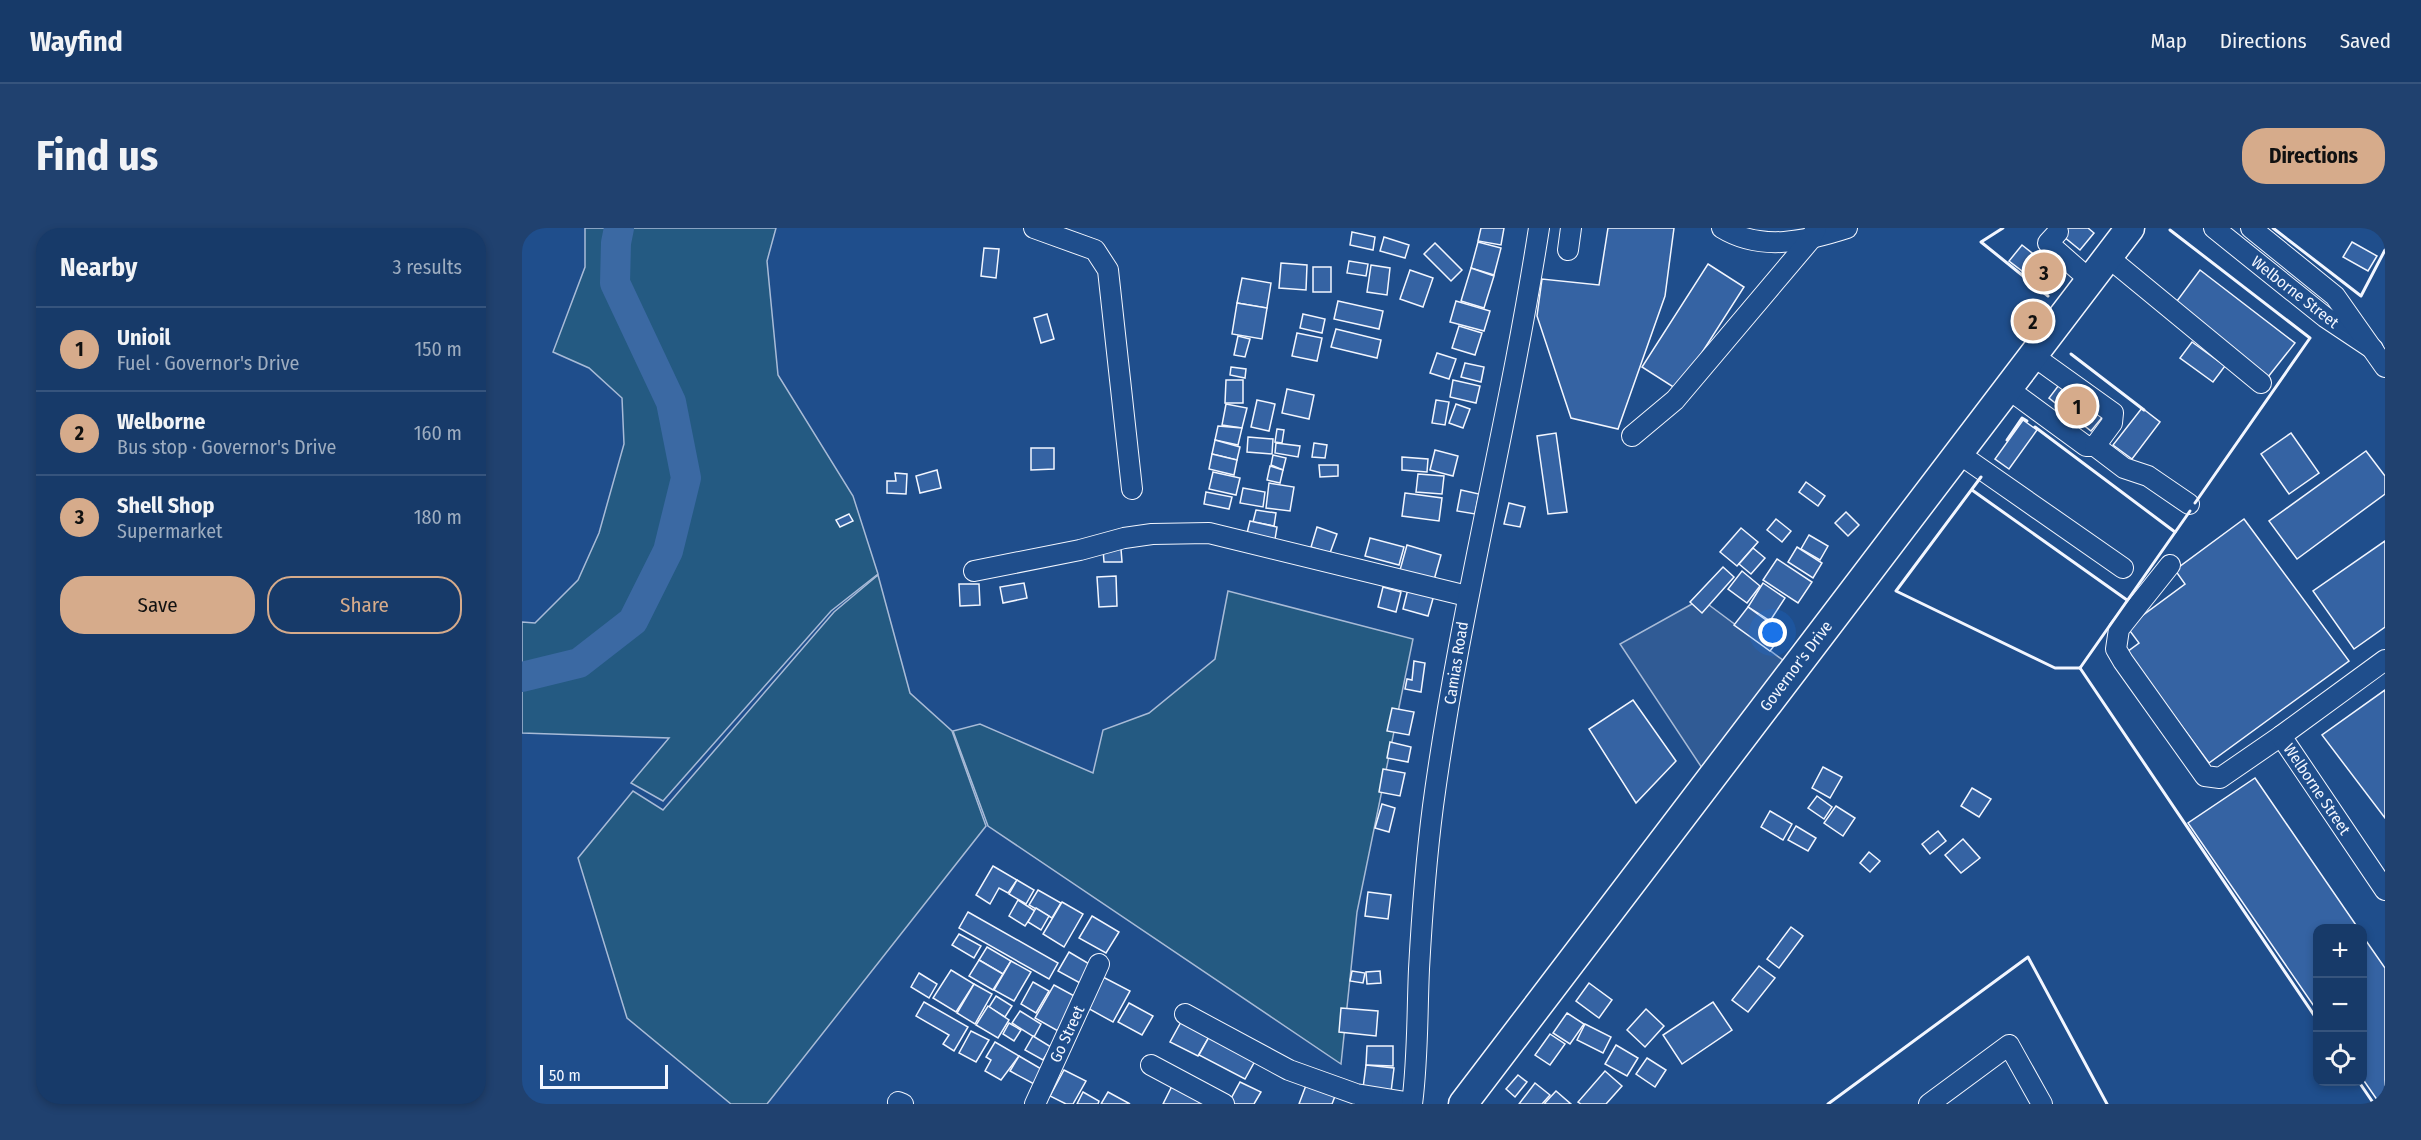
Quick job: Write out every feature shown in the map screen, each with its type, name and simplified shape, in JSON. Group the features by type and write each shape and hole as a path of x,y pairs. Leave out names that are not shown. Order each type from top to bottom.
{"highway":[{"name":"Governor's Drive","path":"1463,1104 2130,228"}],"street":[{"path":"1034,228 1095,250 1108,270 1132,489"},
{"name":"Camias Road","path":"1412,1103 1418,1050 1422,899 1433,806 1467,596 1526,312 1539,228"},
{"path":"1568,250 1571,228"},
{"path":"1722,228 1769,243 1847,228"},
{"name":"Welborne Street","path":"2251,228 2336,296 2385,367"},
{"name":"Welborne Street","path":"2217,230 2325,317 2373,350"},
{"path":"2058,232 2048,243 2090,280"},
{"path":"1632,436 1675,400 1814,234"},
{"path":"2108,257 2261,383"},
{"path":"2032,355 2113,413 2112,423 2095,446"},
{"path":"2007,388 2086,446 2095,446 2124,468 2148,476 2188,504"},
{"path":"1958,453 2123,568"},
{"path":"974,571 1080,550 1124,538 1152,534 1209,533 1467,596"},
{"path":"2170,566 2119,629 2116,649 2123,661 2205,776 2220,778 2281,736"},
{"name":"Welborne Street","path":"2385,660 2281,736 2385,890"},
{"name":"Go Street","path":"1035,1104 1099,964"},
{"path":"1185,1014 1288,1070 1356,1094 1412,1103"},
{"path":"1929,1104 2009,1045 2042,1104"},
{"path":"1151,1065 1224,1104"}],"shaded area":[{"path":"585,228 776,228 767,261 778,375 853,496 878,574 831,611 663,801 631,783 669,738 522,733 522,622 535,623 578,580 599,533 624,444 622,398 589,368 553,352 585,267"},
{"path":"878,575 910,693 952,731 986,826 767,1104 731,1104 627,1018 578,858 633,791 663,810 834,612"},
{"path":"1228,591 1413,639 1357,912 1341,1064 988,826 953,731 980,724 1093,773 1103,730 1149,713 1215,659"},
{"path":"1701,599 1784,661 1702,768 1620,644"}],"building":[{"path":"1481,228 1504,228 1501,245 1478,241"},
{"path":"1608,228 1674,228 1665,296 1618,429 1571,418 1537,316 1542,279 1599,285"},
{"path":"2053,228 2088,228 2094,233 2080,250"},
{"path":"1352,232 1375,237 1373,250 1350,245"},
{"path":"1384,237 1409,245 1405,258 1380,251"},
{"path":"1478,242 1501,248 1494,275 1471,268"},
{"path":"2352,242 2377,256 2368,271 2343,257"},
{"path":"1435,243 1462,270 1451,281 1424,254"},
{"path":"2022,245 2056,272 2043,287 2009,261"},
{"path":"984,248 999,249 996,278 981,276"},
{"path":"1349,261 1368,264 1366,276 1347,273"},
{"path":"1281,263 1307,265 1306,290 1279,288"},
{"path":"1708,264 1744,287 1678,390 1642,367"},
{"path":"1371,265 1390,268 1387,295 1367,292"},
{"path":"1313,267 1331,267 1331,292 1313,292"},
{"path":"1471,268 1494,276 1484,308 1461,301"},
{"path":"1410,270 1433,278 1423,307 1400,299"},
{"path":"2200,270 2295,343 2268,377 2174,305"},
{"path":"1242,278 1271,283 1267,308 1237,303"},
{"path":"1338,301 1383,311 1379,329 1334,319"},
{"path":"1456,301 1490,311 1484,331 1450,322"},
{"path":"1237,303 1267,308 1262,339 1232,334"},
{"path":"1047,314 1054,339 1041,343 1034,318"},
{"path":"1303,314 1325,319 1322,333 1300,328"},
{"path":"1459,326 1482,333 1475,355 1452,348"},
{"path":"1336,329 1381,340 1377,358 1331,347"},
{"path":"1297,333 1322,338 1317,361 1292,356"},
{"path":"1238,336 1250,339 1245,357 1234,355"},
{"path":"2192,342 2225,366 2213,382 2180,358"},
{"path":"1437,353 1456,359 1449,379 1430,373"},
{"path":"1465,363 1484,367 1481,382 1461,377"},
{"path":"1231,367 1246,369 1245,378 1230,375"},
{"path":"1226,380 1243,380 1243,403 1225,403"},
{"path":"1453,380 1480,386 1476,403 1450,397"},
{"path":"2062,381 2105,414 2091,431 2049,398"},
{"path":"1287,389 1314,395 1309,419 1282,413"},
{"path":"1257,400 1275,404 1269,431 1251,427"},
{"path":"1436,400 1449,402 1445,425 1432,423"},
{"path":"1226,404 1247,408 1242,428 1222,425"},
{"path":"1456,404 1470,409 1463,428 1449,423"},
{"path":"2142,408 2160,422 2132,459 2113,445"},
{"path":"2023,420 2037,430 2009,469 1995,459"},
{"path":"1218,426 1242,428 1238,445 1215,440"},
{"path":"1277,429 1284,430 1282,443 1275,442"},
{"path":"1556,433 1567,512 1548,514 1537,436"},
{"path":"2291,433 2319,473 2289,494 2261,454"},
{"path":"1248,437 1273,439 1272,454 1247,452"},
{"path":"1215,440 1240,447 1237,460 1212,454"},
{"path":"1276,443 1300,446 1298,457 1275,453"},
{"path":"1314,443 1327,445 1325,458 1312,457"},
{"path":"1031,448 1054,448 1054,469 1031,470"},
{"path":"1435,450 1458,456 1453,476 1430,470"},
{"path":"2366,451 2385,476 2385,494 2297,559 2269,521"},
{"path":"1212,454 1237,460 1234,475 1209,469"},
{"path":"1273,455 1286,458 1283,470 1271,465"},
{"path":"1402,457 1428,459 1427,472 1402,470"},
{"path":"1319,465 1338,465 1338,476 1320,477"},
{"path":"1270,466 1283,470 1280,483 1267,480"},
{"path":"937,470 941,488 920,493 916,476"},
{"path":"1213,472 1240,478 1236,495 1209,489"},
{"path":"895,473 907,474 906,494 887,493 887,481 896,481"},
{"path":"1418,474 1444,476 1442,494 1416,492"},
{"path":"1806,482 1825,496 1818,506 1799,492"},
{"path":"1269,483 1294,487 1290,511 1266,508"},
{"path":"1243,488 1265,492 1263,507 1240,503"},
{"path":"1461,490 1479,494 1475,514 1457,511"},
{"path":"1206,492 1232,497 1229,509 1204,504"},
{"path":"1405,493 1442,498 1439,521 1402,516"},
{"path":"1509,503 1525,507 1520,527 1504,524"},
{"path":"1256,510 1276,513 1274,526 1253,522"},
{"path":"1846,512 1859,525 1848,536 1835,523"},
{"path":"849,514 853,521 840,527 836,520"},
{"path":"1776,519 1791,531 1782,542 1767,530"},
{"path":"2244,519 2349,661 2209,763 2127,652 2139,643 2127,627 2185,584 2175,570"},
{"path":"1250,521 1277,527 1275,539 1247,533"},
{"path":"1317,527 1337,534 1330,553 1311,547"},
{"path":"1741,528 1758,542 1737,566 1720,552"},
{"path":"1809,535 1828,546 1820,560 1801,549"},
{"path":"1370,538 1404,547 1399,565 1365,556"},
{"path":"2385,541 2385,627 2354,649 2313,591"},
{"path":"1407,545 1441,555 1434,580 1400,570"},
{"path":"1797,547 1822,563 1813,578 1788,562"},
{"path":"1753,548 1765,558 1751,574 1739,564"},
{"path":"1103,549 1121,549 1122,562 1104,562"},
{"path":"1777,559 1812,582 1798,603 1763,580"},
{"path":"1723,567 1734,577 1702,613 1690,602"},
{"path":"1742,571 1760,586 1747,603 1728,589"},
{"path":"1116,576 1117,606 1099,607 1097,577"},
{"path":"1024,583 1027,598 1003,603 1000,587"},
{"path":"1763,583 1785,598 1770,621 1748,607"},
{"path":"959,584 979,584 980,605 960,606"},
{"path":"1383,587 1401,592 1396,612 1378,607"},
{"path":"1408,589 1434,595 1428,616 1403,609"},
{"path":"1748,607 1784,633 1770,651 1734,625"},
{"path":"1414,661 1425,663 1421,692 1405,689 1407,679 1412,680"},
{"path":"2385,690 2385,818 2322,735"},
{"path":"1633,700 1676,761 1636,803 1589,729"},
{"path":"1392,708 1414,712 1409,735 1387,731"},
{"path":"1390,742 1411,747 1408,762 1387,758"},
{"path":"1823,767 1842,777 1830,798 1812,788"},
{"path":"1383,769 1405,773 1400,796 1379,792"},
{"path":"2255,778 2355,924 2313,924 2313,1005 2188,823"},
{"path":"1972,788 1991,799 1979,817 1961,806"},
{"path":"1817,796 1832,807 1824,819 1808,808"},
{"path":"1382,804 1395,808 1389,832 1375,828"},
{"path":"1836,806 1855,818 1843,836 1824,823"},
{"path":"1770,811 1792,824 1783,840 1761,827"},
{"path":"1796,826 1816,838 1808,851 1788,840"},
{"path":"1938,831 1946,841 1930,854 1922,844"},
{"path":"1963,839 1980,858 1961,873 1945,855"},
{"path":"1869,852 1880,861 1870,872 1860,863"},
{"path":"993,866 1017,880 1008,893 999,888 990,904 976,895"},
{"path":"1017,880 1034,890 1026,904 1009,894"},
{"path":"1038,890 1061,903 1052,918 1029,905"},
{"path":"1368,892 1391,895 1388,919 1365,916"},
{"path":"1018,900 1035,911 1025,926 1009,916"},
{"path":"1062,902 1083,914 1064,947 1043,934"},
{"path":"1036,908 1049,916 1041,930 1028,922"},
{"path":"968,912 1058,963 1049,979 959,928"},
{"path":"1092,916 1119,932 1106,953 1079,938"},
{"path":"1791,927 1803,936 1779,968 1767,959"},
{"path":"959,934 981,946 974,958 952,945"},
{"path":"2367,942 2385,968 2385,1104 2380,1104 2367,1085"},
{"path":"987,947 1011,961 1003,974 979,960"},
{"path":"1069,952 1091,965 1080,983 1058,971"},
{"path":"979,960 1003,974 993,990 969,976"},
{"path":"1011,961 1031,972 1014,1001 994,990"},
{"path":"1759,966 1775,978 1748,1012 1732,1000"},
{"path":"951,970 974,984 956,1012 933,998"},
{"path":"1352,971 1365,973 1363,983 1350,981"},
{"path":"1380,971 1381,983 1367,984 1366,972"},
{"path":"919,973 937,984 929,998 911,987"},
{"path":"1101,976 1130,991 1113,1022 1084,1006"},
{"path":"1033,982 1049,991 1036,1013 1021,1004"},
{"path":"1589,983 1612,1000 1599,1018 1576,1001"},
{"path":"974,984 992,994 975,1024 957,1013"},
{"path":"1054,985 1078,998 1058,1031 1035,1018"},
{"path":"996,996 1012,1006 1005,1017 989,1007"},
{"path":"924,1002 968,1027 954,1051 943,1044 949,1035 916,1016"},
{"path":"1713,1002 1732,1030 1682,1064 1663,1035"},
{"path":"1129,1003 1153,1016 1142,1035 1118,1022"},
{"path":"988,1006 1009,1020 998,1038 976,1025"},
{"path":"1341,1008 1378,1011 1376,1036 1339,1032"},
{"path":"1646,1009 1664,1026 1645,1047 1627,1030"},
{"path":"1020,1011 1041,1024 1034,1037 1012,1023"},
{"path":"1567,1013 1584,1024 1570,1044 1553,1033"},
{"path":"1181,1022 1209,1037 1198,1056 1170,1042"},
{"path":"1009,1023 1021,1030 1014,1041 1003,1034"},
{"path":"1585,1024 1611,1037 1603,1053 1577,1040"},
{"path":"971,1031 989,1040 976,1062 959,1053"},
{"path":"1550,1034 1565,1044 1550,1065 1535,1055"},
{"path":"1033,1036 1051,1047 1043,1060 1025,1050"},
{"path":"1209,1037 1255,1061 1245,1079 1199,1055"},
{"path":"995,1042 1019,1056 1001,1080 985,1071 991,1060 986,1057"},
{"path":"1616,1045 1638,1058 1627,1076 1605,1064"},
{"path":"1367,1046 1393,1046 1393,1066 1366,1065"},
{"path":"1019,1056 1043,1070 1034,1084 1010,1071"},
{"path":"1647,1058 1666,1070 1655,1087 1636,1074"},
{"path":"1366,1065 1394,1068 1391,1092 1363,1088"},
{"path":"1064,1070 1086,1081 1073,1104 1066,1104 1050,1096"},
{"path":"1605,1071 1622,1086 1606,1104 1578,1102"},
{"path":"1518,1075 1527,1082 1515,1097 1506,1089"},
{"path":"1308,1080 1337,1091 1332,1104 1299,1104"},
{"path":"1240,1082 1261,1092 1254,1104 1228,1104"},
{"path":"1535,1083 1550,1095 1542,1104 1519,1104"},
{"path":"1172,1086 1207,1104 1163,1104"},
{"path":"1556,1091 1571,1104 1544,1104"},
{"path":"1083,1092 1099,1101 1098,1104 1077,1104"},
{"path":"1108,1092 1130,1104 1101,1104"}],"waterway":[{"path":"522,677 579,663 633,621 668,551 686,478 671,402 615,283 616,243 619,228"}],"wall":[{"path":"2003,228 1981,242 2048,296"},
{"path":"2273,228 2361,296 2385,250"},
{"path":"2170,230 2310,338 2195,503"},
{"path":"2071,354 2144,410"},
{"path":"2007,440 2022,418 2027,421"},
{"path":"2035,427 2175,532"},
{"path":"1981,477 1896,591 2055,668 2080,668"},
{"path":"1972,490 2127,600"},
{"path":"2080,668 2190,511"},
{"path":"2080,668 2313,1014"},
{"path":"1828,1104 2028,957 2107,1104"},
{"path":"2362,1086 2374,1104"}],"place":[{"name":"Shell Shop","path":"2044,272"},
{"name":"Welborne","path":"2033,321"},
{"name":"Unioil","path":"2077,406"}]}
